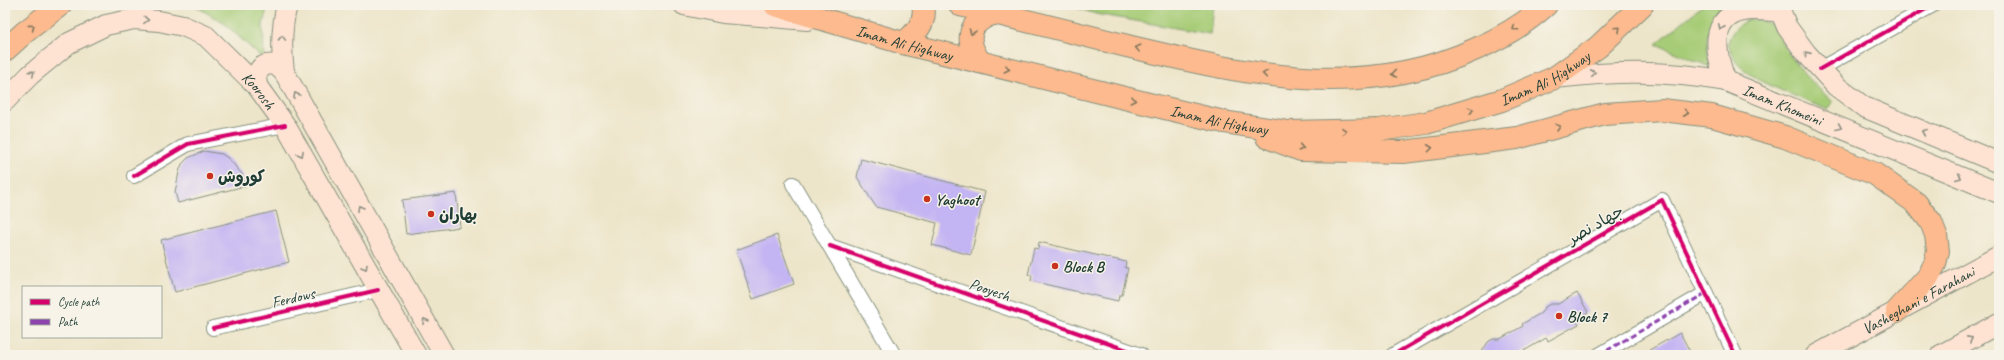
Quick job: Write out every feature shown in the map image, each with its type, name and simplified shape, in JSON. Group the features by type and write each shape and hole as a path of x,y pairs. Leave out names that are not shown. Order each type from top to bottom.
{"highway":[{"path":"5,50 25,32 60,5"},
{"name":"Imam Ali Highway","path":"775,5 903,43 1224,122 1288,132 1379,130 1426,123 1483,107 1554,78 1598,47 1642,5"},
{"path":"903,43 915,34 922,22 923,5"},
{"path":"960,5 1201,64 1267,75 1318,80 1358,80 1427,68 1456,58 1511,32 1546,5"},
{"path":"980,62 970,42 971,32 977,22 985,16 996,14"},
{"path":"1224,122 1301,150 1403,152 1517,138 1605,114 1662,110 1712,116 1785,137 1875,174 1916,203 1931,222 1936,235 1938,251 1935,264 1928,277 1898,311"}],"main road":[{"name":"Koorosh","path":"288,5 282,23 281,54 284,72 444,355"},
{"path":"684,5 722,13 834,23"},
{"path":"1726,81 1717,51 1717,35 1724,21 1739,12 1779,9 1791,32 1806,53 1836,86 1864,107 1999,163"},
{"name":"Koorosh","path":"5,101 30,75 69,42 106,25 134,19 159,20 206,36 257,86 285,125 416,355"},
{"path":"257,86 256,76 261,67 271,64 276,65 284,72"},
{"name":"Imam Khomeini","path":"1554,78 1601,72 1639,71 1688,74 1726,81 1999,193"},
{"name":"Vasheghani e Farahani","path":"1816,355 1999,256"},
{"path":"1941,355 1999,323"}],"street":[{"path":"1820,69 1933,5"},
{"path":"134,176 188,144 285,125"},
{"path":"794,184 894,355"},
{"name":"جهاد نصر","path":"1393,355 1662,200 1735,355"},
{"name":"Pooyesh","path":"830,246 1141,355"},
{"name":"Ferdows","path":"213,328 378,290"},
{"path":"1599,355 1706,293"}],"green space":[{"path":"194,5 268,5 263,24 264,60 225,24"},
{"path":"1068,5 1213,5 1210,34 1096,14"},
{"path":"1703,5 1736,5 1725,10 1718,16 1712,23 1709,30 1707,46 1710,67 1656,44"},
{"path":"1750,19 1760,20 1774,25 1791,57 1815,85 1833,102 1828,110 1766,83 1736,62 1728,42 1736,28"}],"building":[{"name":"کوروش","path":"204,151 222,154 229,159 242,174 245,186 178,203 175,192 182,164 188,158"},
{"name":"Yaghoot","path":"861,159 985,192 971,255 932,245 937,223 876,207 857,177"},
{"name":"بهاران","path":"456,193 460,227 406,234 402,200"},
{"path":"276,211 289,262 175,292 161,240"},
{"path":"777,235 794,284 753,299 736,250"},
{"path":"1039,242 1126,262 1125,268 1128,268 1122,295 1119,295 1118,301 1031,281 1032,275 1028,275 1034,248 1038,249"},
{"name":"Block 7","path":"1577,293 1588,312 1576,319 1579,324 1548,341 1546,338 1517,355 1480,355 1488,342 1493,339 1500,339 1523,326 1522,324 1541,313 1545,307 1550,304 1558,304"},
{"path":"1680,333 1692,355 1640,355"}],"marked path":[{"path":"1599,355 1706,293"}],"cycle path":[{"path":"1820,69 1933,5"},
{"path":"134,176 188,144 285,125"},
{"path":"1393,355 1662,200 1735,355"},
{"path":"830,246 1141,355"},
{"path":"213,328 378,290"}],"place":[{"name":"کوروش","path":"210,176"},
{"name":"Yaghoot","path":"927,199"},
{"name":"بهاران","path":"431,214"},
{"name":"Block B","path":"1055,266"},
{"name":"Block 7","path":"1559,316"}]}
